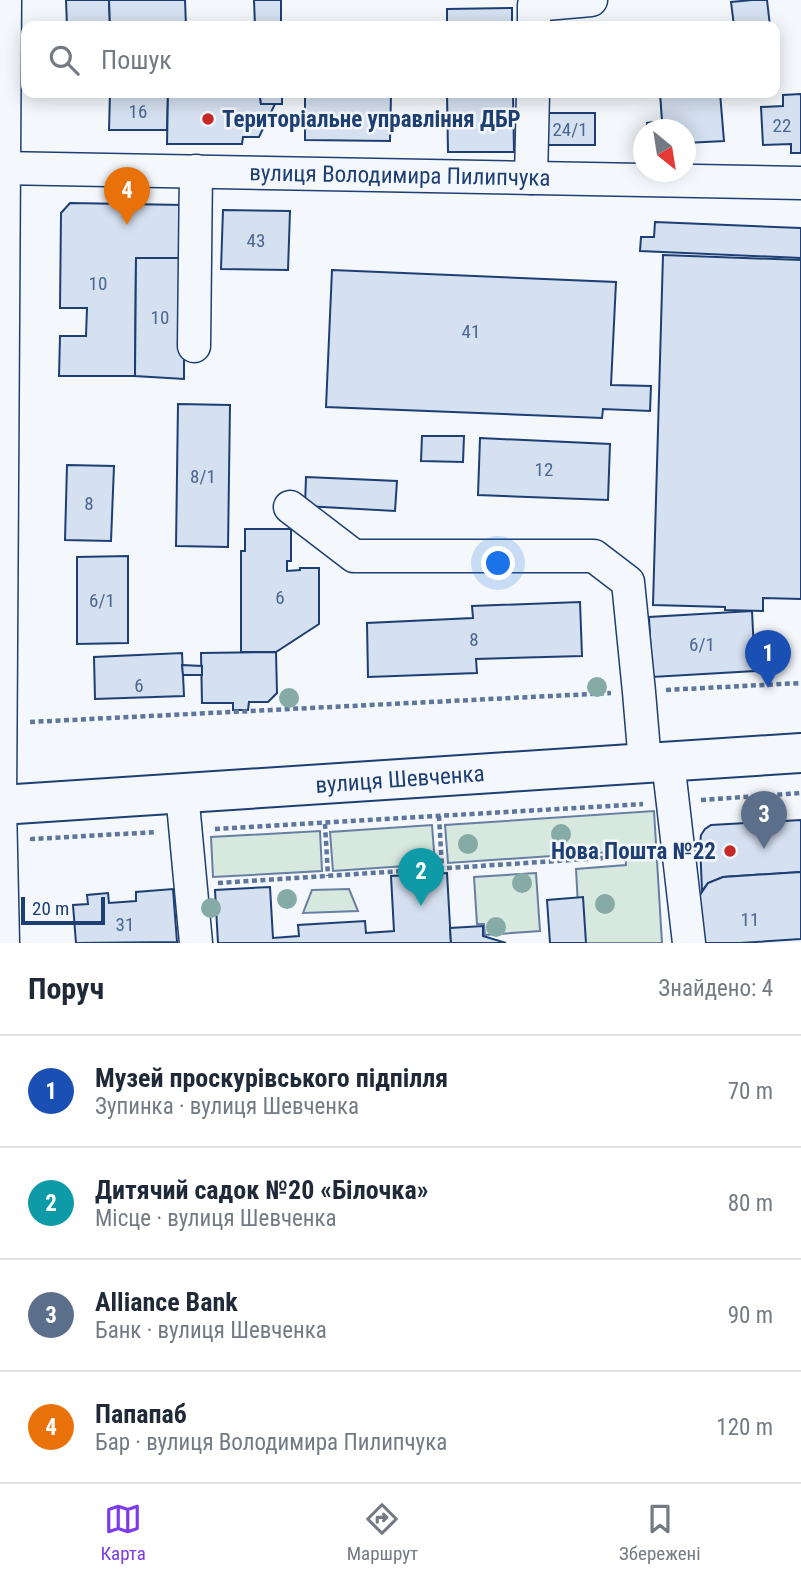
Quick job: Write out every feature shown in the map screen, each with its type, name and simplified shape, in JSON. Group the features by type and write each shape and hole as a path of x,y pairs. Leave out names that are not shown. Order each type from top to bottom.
{"main road":[{"name":"вулиця Шевченка","path":"0,805 801,753"}],"street":[{"path":"3,943 0,805 5,0"},
{"path":"534,21 534,5 592,0"},
{"path":"531,178 533,98"},
{"name":"вулиця Володимира Пилипчука","path":"2,168 801,183"},
{"path":"194,346 196,172"},
{"path":"290,508 354,556 594,556 628,582 639,692 656,762 673,802 689,943"},
{"path":"182,793 196,943"}],"path":[{"path":"30,722 801,683"},
{"path":"32,839 325,824 801,793"},
{"path":"439,816 442,868"},
{"path":"325,824 328,876"},
{"path":"191,885 618,857"}],"shaded area":[{"path":"654,811 662,943 580,943 576,869 626,865 625,851 448,863 445,825"},
{"path":"432,825 435,864 333,871 330,832"},
{"path":"320,831 322,871 213,877 211,837"},
{"path":"536,873 540,931 485,935 484,924 477,924 474,877"},
{"path":"349,889 358,911 303,913 312,890"}],"building":[{"path":"66,0 109,0 110,21 67,21"},
{"path":"109,0 185,0 186,21 110,21"},
{"path":"254,0 281,0 281,21 255,21"},
{"path":"767,0 769,21 733,21 731,2"},
{"path":"512,8 512,21 447,21 447,9"},
{"path":"801,94 801,153 791,153 791,144 763,145 761,107 783,106 783,95"},
{"path":"110,98 168,98 167,130 109,130"},
{"path":"168,98 260,98 261,104 275,104 259,137 243,137 242,144 167,144"},
{"path":"260,98 282,98 282,104 261,104"},
{"path":"305,98 391,98 390,141 305,140"},
{"path":"447,98 513,98 514,152 448,152"},
{"path":"660,98 720,98 724,141 696,142 696,119 662,119"},
{"path":"545,113 595,113 595,145 545,145"},
{"path":"70,203 184,205 184,258 136,258 135,376 59,376 60,336 86,336 87,308 60,308 61,213"},
{"path":"223,210 290,211 288,270 221,269"},
{"path":"655,222 801,228 801,258 640,251 641,237 654,237"},
{"path":"663,255 801,260 801,599 763,598 763,611 653,605"},
{"path":"136,258 184,258 184,379 135,376"},
{"path":"332,270 616,282 611,385 651,386 650,411 603,409 602,418 326,407"},
{"path":"178,404 230,405 228,547 176,546"},
{"path":"422,436 464,436 463,462 421,461"},
{"path":"480,438 610,444 608,500 478,495"},
{"path":"67,465 114,466 111,541 65,540"},
{"path":"306,477 397,481 395,511 305,506"},
{"path":"245,529 291,529 291,561 287,561 287,571 319,568 319,624 276,652 241,652 241,551 245,551"},
{"path":"128,556 128,643 77,644 77,557"},
{"path":"580,602 582,656 476,659 477,673 368,677 367,623 473,618 472,606"},
{"path":"752,611 755,671 652,677 649,617"},
{"path":"276,652 277,693 268,702 249,702 248,710 233,710 233,703 202,703 201,653"},
{"path":"182,653 184,696 95,699 94,657"},
{"path":"182,665 202,666 202,675 183,675"},
{"path":"801,820 801,872 723,877 708,883 702,891 700,843 705,829 711,825"},
{"path":"801,872 801,939 701,943 698,898 708,883 723,877"},
{"path":"447,873 451,943 218,943 215,890 270,887 273,938 299,936 298,925 365,921 366,933 394,931 391,876"},
{"path":"173,889 177,942 76,943 73,905 88,904 87,895 108,893 109,903 136,901 136,892"},
{"path":"583,897 586,943 550,943 547,900"},
{"path":"483,926 483,936 506,943 451,943 450,928"}],"place":[{"name":"Територіальне управління ДБР","path":"208,119"},
{"name":"Папапаб","path":"127,225"},
{"name":"Музей проскурівського підпілля","path":"768,688"},
{"name":"Alliance Bank","path":"764,849"},
{"name":"Нова Пошта №22","path":"730,851"},
{"name":"Дитячий садок №20 «Білочка»","path":"421,906"}]}
